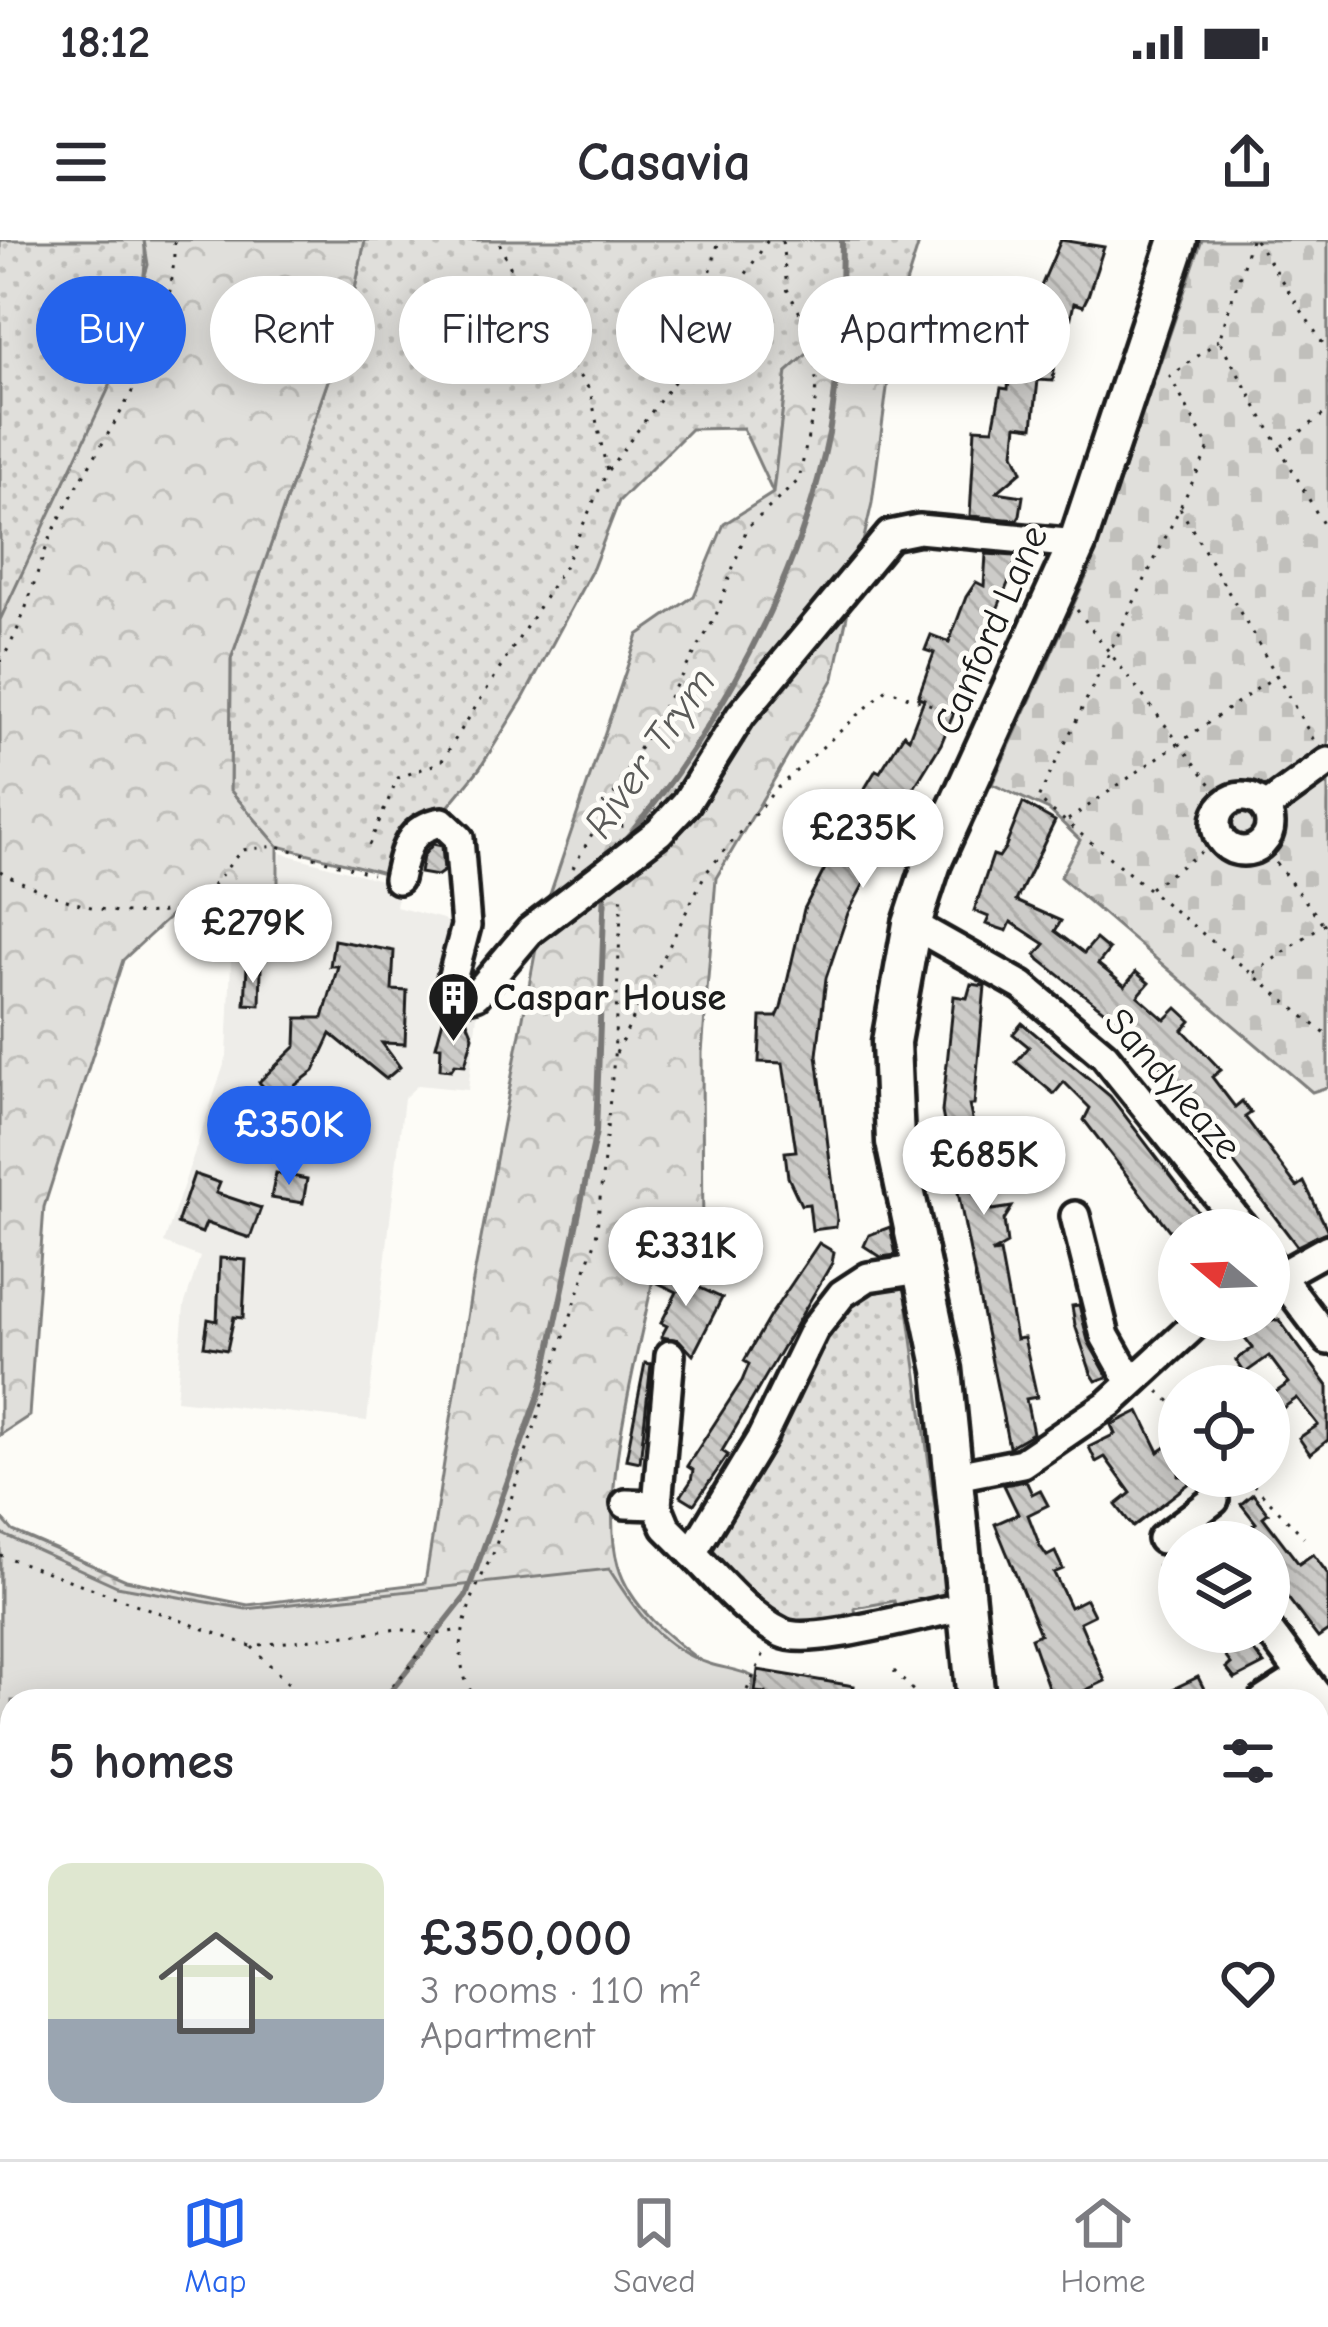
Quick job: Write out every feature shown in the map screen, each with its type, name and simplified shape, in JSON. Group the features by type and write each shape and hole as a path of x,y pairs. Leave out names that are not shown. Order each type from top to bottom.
{"main road":[{"name":"Canford Lane","path":"974,1689 943,1370 895,1142 891,1042 912,924 932,863 1058,594 1178,240"}],"street":[{"path":"398,879 405,848 416,832 442,822 459,838 466,926 452,966 451,987 458,999 476,995 530,931 686,803 741,715 890,535 919,529 1077,544"},
{"path":"1265,808 1328,762"},
{"path":"1250,797 1265,808 1270,823 1261,844 1234,850 1220,839 1215,824 1225,803 1250,797"},
{"name":"Sandyleaze","path":"912,924 1022,986 1104,1055 1228,1209"},
{"path":"1075,1216 1105,1336 1135,1377"},
{"path":"1290,1266 1328,1249"},
{"path":"692,1553 762,1438 814,1330 842,1294 868,1277 921,1269"},
{"path":"1290,1294 1328,1340"},
{"path":"956,1476 1022,1463 1110,1403 1177,1341"},
{"path":"670,1355 657,1505 666,1527 759,1616 795,1638 827,1636 897,1617 964,1607"},
{"path":"1201,1521 1214,1500"},
{"path":"626,1504 657,1505"},
{"path":"1286,1653 1312,1689"},
{"path":"1282,1689 1302,1676"}],"path":[{"path":"0,662 15,640 54,528 139,382 170,307 174,240"},
{"path":"498,240 531,313 590,390 607,472"},
{"path":"709,276 719,240"},
{"path":"744,276 768,240"},
{"path":"604,870 566,884 715,618 747,528 799,480 815,403 818,345 788,289 782,240"},
{"path":"1253,240 1219,340 1170,376 1209,448 1038,799 1328,1036"},
{"path":"1253,240 1328,351"},
{"path":"1219,340 1328,533"},
{"path":"369,845 398,778 441,762 564,567 607,472 672,384"},
{"path":"1279,448 1328,411"},
{"path":"1179,506 1328,762"},
{"path":"1058,594 1110,650 1225,803"},
{"path":"1066,821 1277,676"},
{"path":"614,1058 705,874 776,789 887,688 994,728"},
{"path":"467,1689 462,1630 537,1428 596,1239 614,1058 604,870 619,785"},
{"path":"1149,890 1220,839"},
{"path":"1253,974 1327,925 1261,844"},
{"path":"0,871 34,890 149,914 193,904 242,850 278,846 398,879"},
{"path":"1135,1377 1158,1395"},
{"path":"1265,1497 1304,1537"},
{"path":"0,1555 251,1646 294,1689"},
{"path":"251,1646 399,1629 433,1635 462,1630"},
{"path":"387,1689 433,1635"},
{"path":"748,1689 757,1669"},
{"path":"894,1670 912,1689"}],"shaded area":[{"path":"281,853 399,885 396,907 443,919 457,933 446,965 478,1007 468,1090 418,1085 404,1098 367,1421 176,1400 184,1306 200,1257 164,1243 227,1056 233,915 278,895"}],"green space":[{"path":"0,240 144,240 144,276 36,276 36,384 113,384 68,487 0,620"},
{"path":"144,240 365,240 358,276 210,276 210,384 327,384 231,659 230,790 278,846 278,895 233,915 177,910 123,960 44,1207 29,1416 0,1435 0,620 111,384 186,384 186,276 145,276"},
{"path":"365,240 920,240 908,276 798,276 798,362 787,372 773,493 743,428 691,429 619,501 593,568 524,697 480,768 392,875 278,846 230,790 231,659 327,384 375,384 375,276 358,276"},
{"path":"1202,240 1328,240 1328,1087 1312,1092 1060,877 1080,840 1049,810 992,784 1088,573"},
{"path":"798,362 798,384 888,384 872,503 857,568 682,799 543,915 638,635 694,596 724,524 773,493 787,372"},
{"path":"852,592 834,678 716,878 702,1053 703,1262 656,1264 617,1458 613,1535 624,1582 658,1626 716,1673 606,1689 0,1689 0,1516 13,1531 126,1580 248,1605 425,1583 472,1286 539,933 719,764"},
{"path":"904,1280 948,1603 897,1611 894,1601 855,1608 856,1619 828,1627 770,1621 703,1550 750,1468 762,1469 779,1441 773,1430 820,1336 853,1301"},
{"path":"0,1533 117,1586 246,1609 609,1569 663,1638 692,1657 754,1677 752,1689 0,1689"}],"building":[{"path":"1061,240 1104,247 1088,296 1083,306 1074,303 1070,321 1070,276 1045,276"},
{"path":"1009,384 1038,384 1033,427 1017,425 1014,453 1022,471 997,492 1023,496 1020,515 1017,520 970,516 975,428 993,429 1001,388 1008,389"},
{"path":"986,554 1015,556 1014,569 941,744 867,864 863,874 868,876 848,913 826,978 817,1055 837,1219 836,1227 812,1230 809,1204 801,1205 788,1177 785,1152 796,1151 783,1063 759,1062 761,1017 777,1017 804,909 835,849 830,846 876,770 880,772 904,734 909,738 934,653 925,650 931,635 949,642 966,597 976,582 984,586"},
{"path":"1023,803 1055,821 1016,901 1061,921 1055,931 1084,953 1096,939 1109,950 1098,964 1125,986 1136,972 1149,983 1138,996 1165,1020 1177,1008 1191,1021 1183,1030 1221,1070 1212,1077 1235,1107 1242,1101 1251,1113 1245,1117 1297,1187 1304,1182 1328,1231 1297,1246 1290,1237 1290,1209 1269,1209 1140,1039 1040,960 1036,955 1045,944 1011,922 1007,931 986,924 989,917 974,911 993,855 999,857"},
{"path":"433,844 442,846 444,871 437,876 420,873 423,856"},
{"path":"334,940 394,951 392,990 407,991 405,1044 382,1043 400,1067 386,1079 331,1034 314,1071 276,1100 259,1082 296,1046 297,1018 323,1018 338,966 330,966"},
{"path":"247,966 261,967 260,1005 245,1004"},
{"path":"971,984 985,986 974,1105 969,1105 992,1210 1012,1207 1004,1220 1007,1244 991,1253 1000,1252 1016,1339 1024,1338 1037,1397 1026,1399 1033,1433 1009,1447 942,1112 954,996 967,998"},
{"name":"Caspar House","path":"445,1012 466,1019 473,1036 465,1065 455,1064 451,1070 440,1069 441,1046 436,1046"},
{"path":"1022,1023 1110,1096 1196,1209 1158,1209 1158,1216 1084,1120 1090,1108 1064,1082 1054,1094 1016,1062 1029,1047 1013,1034"},
{"path":"220,1108 240,1115 231,1141 211,1134"},
{"path":"276,1173 307,1179 303,1203 271,1198"},
{"path":"194,1174 220,1183 216,1193 261,1208 250,1238 206,1223 202,1233 177,1224"},
{"path":"890,1227 896,1255 881,1257 864,1246 869,1235"},
{"path":"819,1243 834,1252 832,1263 722,1451 728,1455 694,1504 681,1496 691,1481 693,1470 687,1466 742,1381 749,1364 744,1361 770,1316"},
{"path":"220,1258 246,1260 243,1318 234,1317 227,1350 204,1346 208,1319 217,1321"},
{"path":"650,1265 722,1298 693,1355 679,1340 661,1337 667,1326 661,1323 677,1292 645,1277"},
{"path":"1079,1305 1088,1341 1108,1377 1096,1381 1075,1325 1072,1306"},
{"path":"1290,1335 1328,1386 1328,1440 1310,1454 1299,1438 1318,1425 1297,1398 1290,1403 1290,1365 1276,1365 1269,1356 1256,1365 1239,1365 1236,1360 1253,1348 1248,1341 1290,1341"},
{"path":"645,1363 651,1364 640,1462 626,1459"},
{"path":"1139,1411 1158,1450 1158,1497 1172,1497 1133,1527 1116,1505 1131,1493 1105,1457 1096,1462 1089,1447 1115,1434 1111,1425"},
{"path":"1026,1481 1032,1494 1040,1490 1048,1505 1028,1515 1040,1546 1047,1556 1055,1552 1063,1569 1054,1573 1070,1607 1086,1599 1094,1615 1080,1622 1105,1681 1088,1689 1049,1689 1031,1638 1040,1634 995,1524 1018,1514 1004,1485"},
{"path":"1255,1497 1268,1513 1263,1517 1266,1521 1254,1521 1241,1504"},
{"path":"1290,1552 1299,1564 1313,1554 1328,1574 1328,1631 1318,1638 1290,1601"},
{"path":"1223,1653 1255,1653 1264,1664 1235,1679 1226,1668 1231,1664"},
{"path":"758,1670 854,1686 853,1689 755,1689"},
{"path":"1198,1677 1204,1689 1173,1689"}],"waterway":[{"path":"619,847 689,756 720,705 750,653 798,544 833,409 842,240"},
{"name":"River Trym","path":"392,1689 466,1596 542,1387 596,1132 605,885"}],"place":[{"name":"Caspar House","path":"454,1043"}]}
